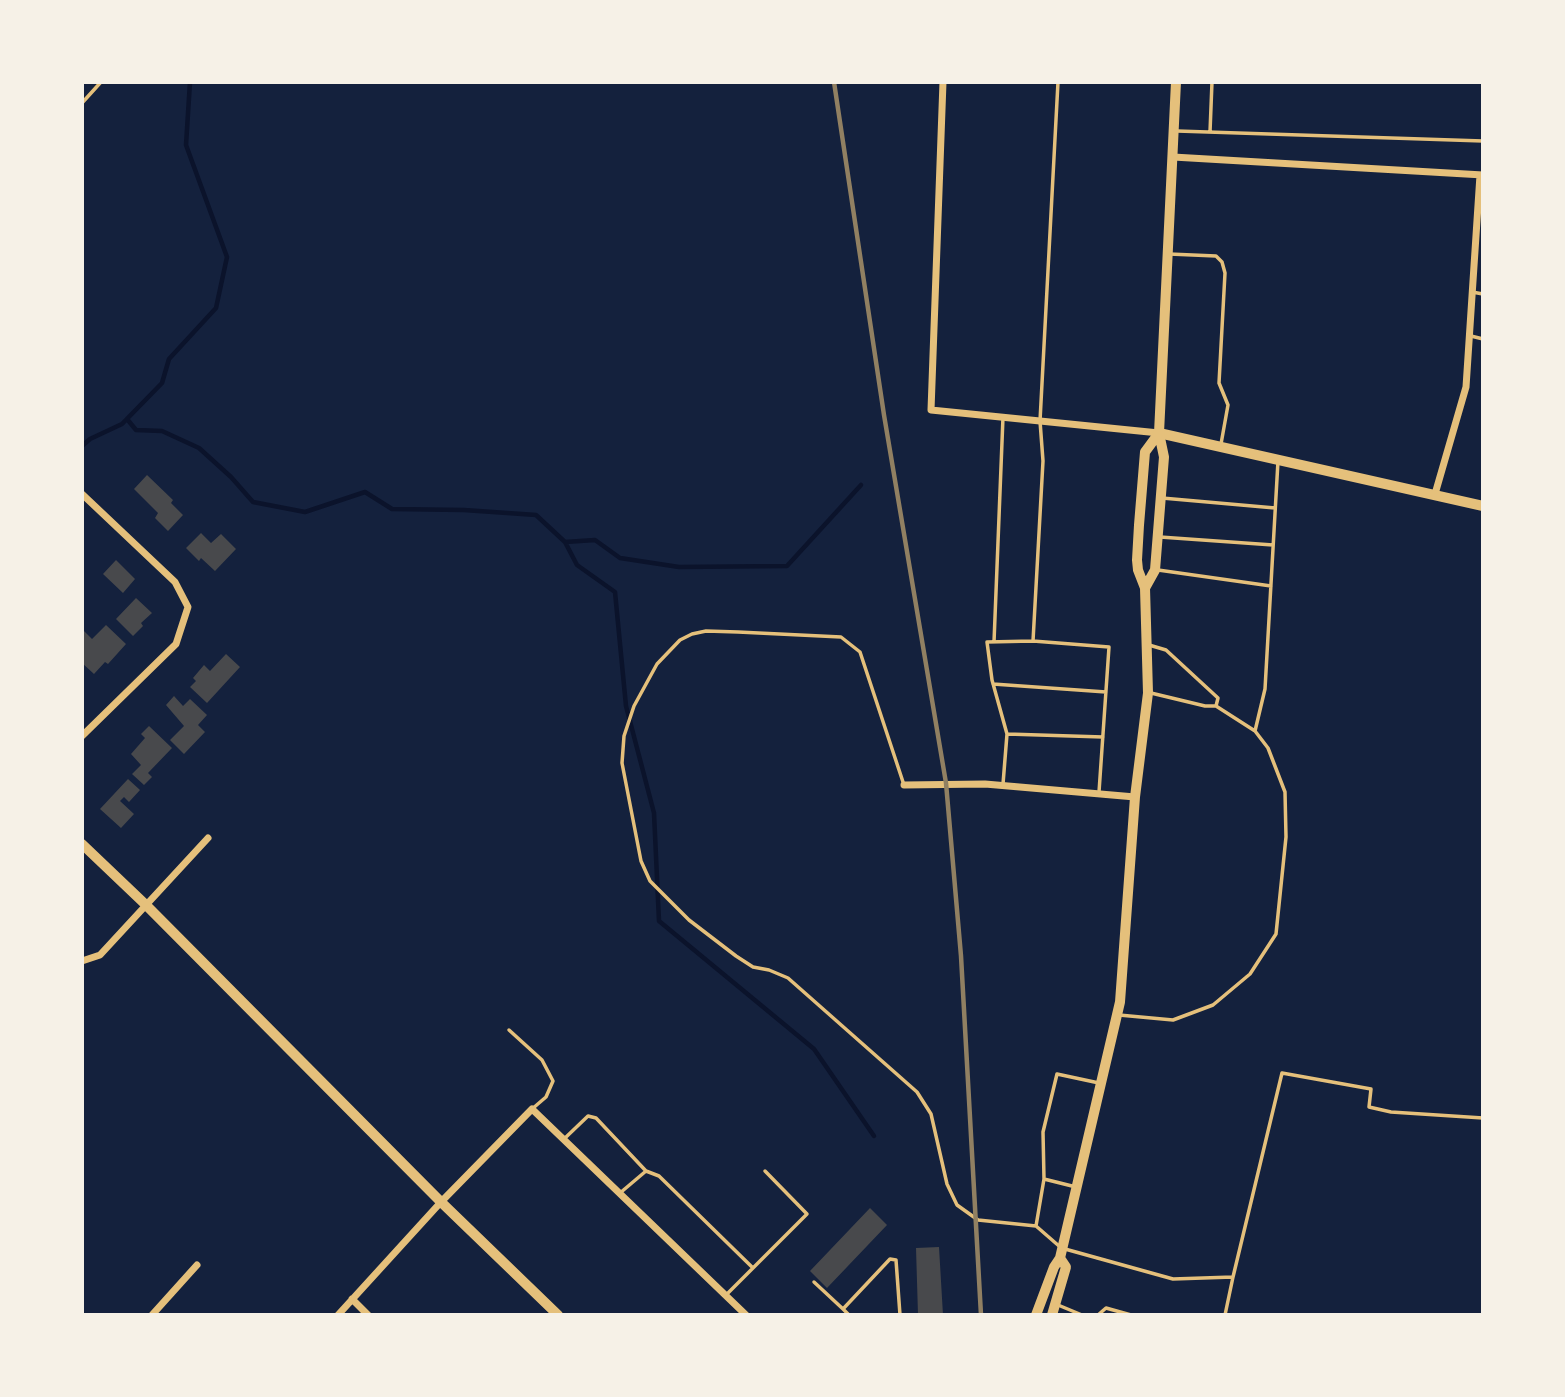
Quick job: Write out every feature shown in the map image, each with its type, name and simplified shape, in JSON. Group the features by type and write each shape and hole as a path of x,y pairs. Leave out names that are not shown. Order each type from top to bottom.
{"main road":[{"path":"1145,588 1156,570 1164,457 1159,433 1176,82"},
{"path":"1036,1315 1061,1253 1119,1002 1135,797 1148,692 1145,588 1137,560 1142,488 1146,452 1159,433"},
{"path":"1054,1310 1066,1267 1061,1253"}],"street":[{"path":"943,82 931,411 1159,433 1483,506"},
{"path":"1173,157 1481,175 1479,235 1472,292 1466,387 1435,494"},
{"path":"82,494 175,582 188,607 176,644 82,736"},
{"path":"904,785 1003,785 1135,797"},
{"path":"82,961 100,955 208,838"},
{"path":"82,844 558,1315"},
{"path":"338,1315 441,1202 532,1109 746,1315"},
{"path":"152,1315 197,1265"},
{"path":"352,1299 368,1315"}],"lane":[{"path":"82,103 101,82"},
{"path":"1033,641 1043,461 1040,421 1058,82"},
{"path":"1210,132 1212,82"},
{"path":"1175,131 1483,141"},
{"path":"1168,254 1216,256 1222,262 1225,273 1219,383 1228,405 1221,446"},
{"path":"1472,292 1483,294"},
{"path":"1469,336 1483,339"},
{"path":"994,642 1003,417"},
{"path":"1255,731 1265,689 1278,459"},
{"path":"1160,498 1275,508"},
{"path":"1158,537 1273,545"},
{"path":"1156,570 1271,586"},
{"path":"904,785 860,652 841,637 706,631 692,634 681,640 657,664 634,706 624,736 622,763 640,861 650,881 689,920 736,956 753,967 788,978 917,1092 931,1114 947,1184 957,1205 978,1220 1036,1226 1061,1253 1173,1279 1233,1277"},
{"path":"1003,785 1007,734 993,684 987,642 1033,641 1109,648 1099,794"},
{"path":"1147,644 1166,650 1218,698 1216,706"},
{"path":"993,684 1106,692"},
{"path":"1116,1014 1173,1020 1213,1005 1250,974 1276,934 1286,837 1285,793 1268,748 1255,731 1216,706 1205,706 1148,692"},
{"path":"1007,734 1103,737"},
{"path":"509,1030 542,1060 553,1081 546,1097 532,1109"},
{"path":"1225,1315 1282,1073 1371,1089 1369,1107 1395,1113 1483,1118"},
{"path":"1036,1226 1044,1179 1042,1132 1057,1074 1100,1084"},
{"path":"564,1139 588,1116 596,1118 646,1171 659,1176 753,1268"},
{"path":"620,1194 646,1171"},
{"path":"726,1294 807,1214 765,1171"},
{"path":"1044,1179 1076,1187"},
{"path":"843,1309 890,1259 896,1260 900,1315"},
{"path":"814,1282 849,1315"},
{"path":"1098,1315 1106,1308 1131,1315"},
{"path":"1054,1310 1082,1315"}],"building":[{"path":"147,475 173,500 171,503 183,515 168,531 155,518 158,513 134,489"},
{"path":"201,533 211,543 221,534 236,549 215,571 201,558 199,561 186,548"},
{"path":"116,560 135,579 123,593 103,574"},
{"path":"136,598 152,613 141,623 143,626 133,636 116,619"},
{"path":"106,625 126,644 108,664 105,662 94,674 82,663 82,633 84,631 92,639"},
{"path":"226,654 240,667 207,703 190,687 196,681 193,678 204,665 210,671"},
{"path":"174,696 183,706 190,699 207,715 198,725 205,732 184,754 170,740 184,726 166,705"},
{"path":"149,726 172,748 148,773 152,777 144,785 132,774 141,765 131,754 145,738 141,734"},
{"path":"128,779 140,790 129,802 124,797 120,801 134,814 121,828 100,809"},
{"path":"870,1208 887,1225 827,1288 810,1271"},
{"path":"939,1247 943,1315 918,1315 916,1248"}],"waterway":[{"path":"82,446 90,439 122,424 162,383 169,359 216,308 227,257 186,145 190,82"},
{"path":"127,419 136,430 162,431 199,448 231,477 253,502 305,512 365,492 392,509 536,515 565,542 595,540 620,558 679,567 787,566 861,485"},
{"path":"565,542 577,565 615,592 626,706 654,813 659,921 814,1049 874,1136"}],"railway":[{"path":"834,82 884,415 946,783 961,956 981,1315"}]}
